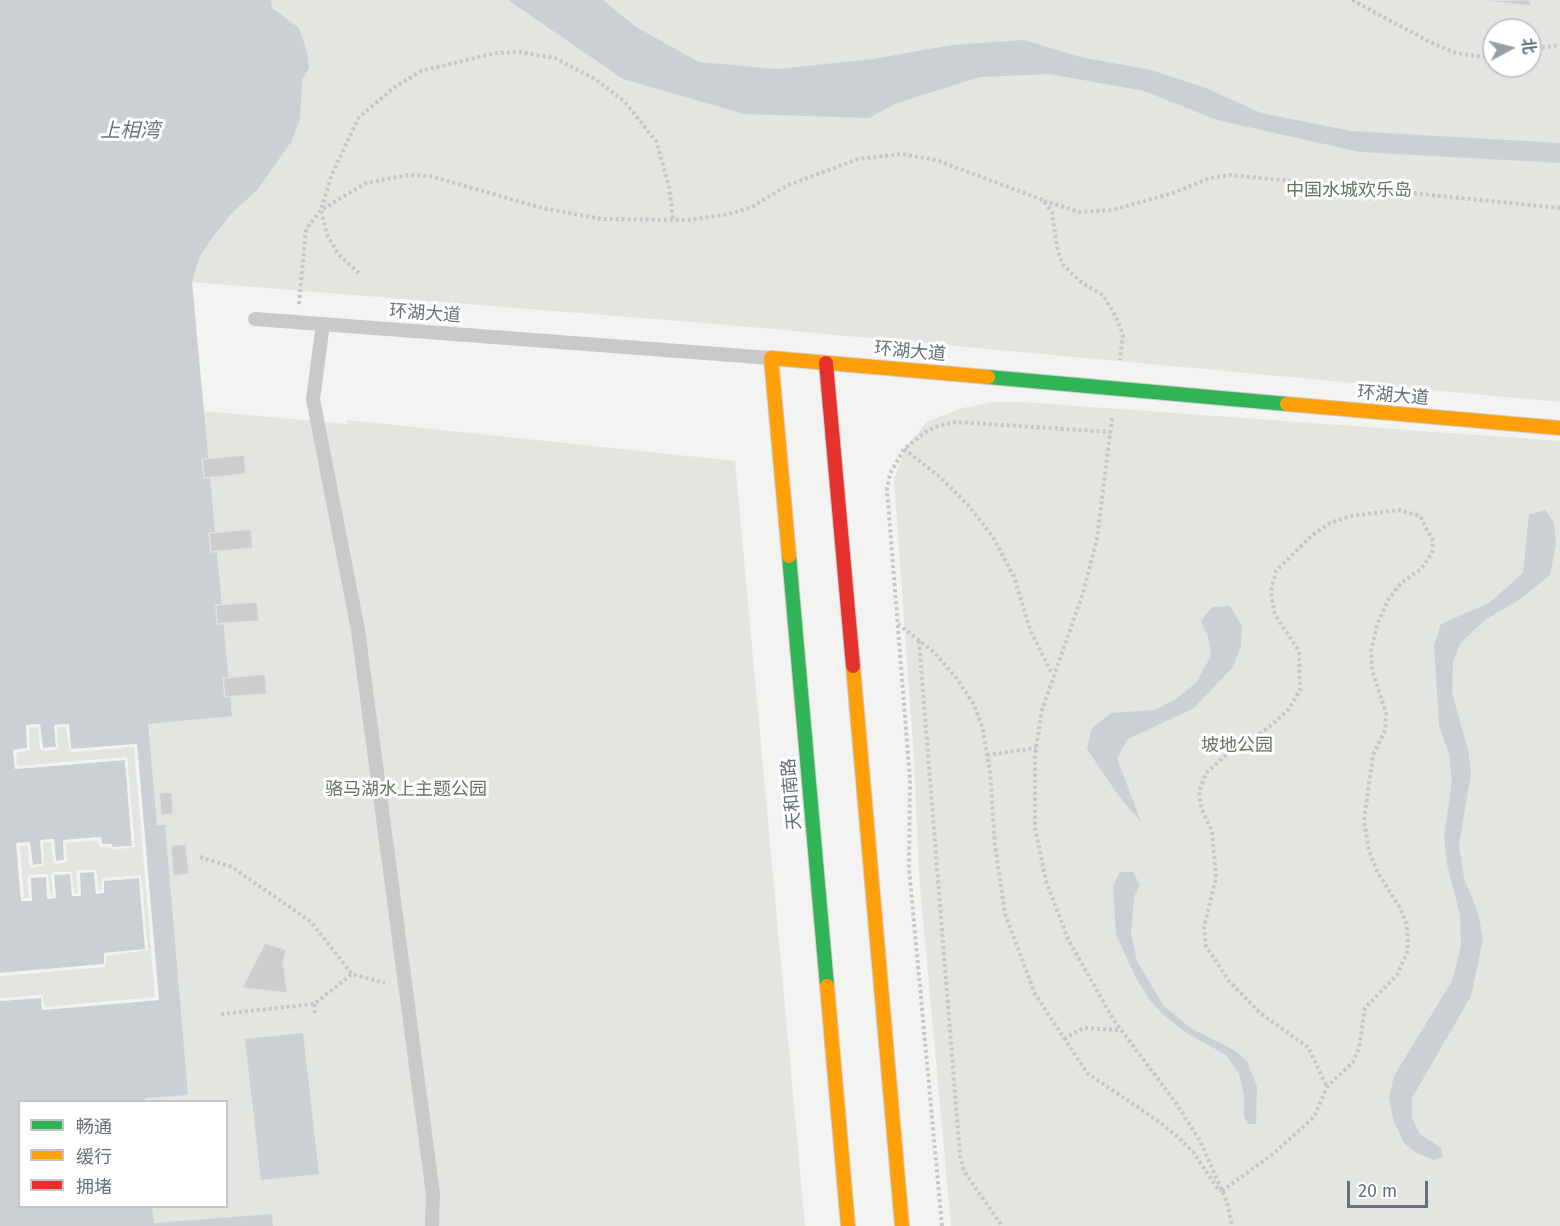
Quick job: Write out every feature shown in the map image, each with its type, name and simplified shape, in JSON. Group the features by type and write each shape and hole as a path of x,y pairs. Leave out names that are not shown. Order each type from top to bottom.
{"street":[{"name":"环湖大道","path":"771,358 1560,428"},
{"name":"天和南路","path":"771,358 848,1226"},
{"path":"826,363 902,1226"}],"lane":[{"name":"环湖大道","path":"255,320 771,358"},
{"path":"323,324 313,399 358,630 433,1194 432,1226"}],"path":[{"path":"1352,0 1456,53 1482,57"},
{"path":"1542,47 1560,45"},
{"path":"298,322 306,230 321,210 333,174 359,117 395,87 421,71 444,64 477,56 519,52 555,58 595,79 624,101 656,141 669,186 673,220"},
{"path":"321,210 366,183 408,175 430,176 542,208 592,217 673,220 729,214 752,207 786,186 858,159 901,154 936,160 1080,212 1112,210 1173,193 1210,178 1231,175 1560,208"},
{"path":"1043,200 1052,212 1062,264 1082,283 1102,295 1123,334 1097,539 1083,593 1042,710 1036,748 1035,828 1046,881 1068,939 1121,1030 1200,1141 1227,1202 1232,1226"},
{"path":"321,210 327,234 338,254 359,273"},
{"path":"942,1226 909,868 910,780 887,489 890,474 904,449 935,427 956,422 1111,432"},
{"path":"904,449 968,505 993,537 1014,577 1030,632 1053,675"},
{"path":"1222,1191 1273,1154 1314,1117 1327,1087 1353,1062 1359,1048 1365,1008 1397,975 1408,950 1407,925 1400,908 1378,873 1369,851 1364,820 1373,755 1385,731 1386,713 1372,670 1371,651 1377,625 1388,600 1401,583 1421,569 1432,554 1433,540 1420,516 1399,510 1350,516 1330,523 1311,536 1276,571 1271,592 1275,615 1299,651 1300,690 1288,709 1268,728 1225,756 1206,773 1199,792 1202,810 1212,831 1216,878 1204,927 1206,946 1229,981 1260,1013 1308,1047 1327,1087"},
{"path":"897,623 934,652 958,680 974,705 982,726 1005,914 1035,994 1087,1073 1158,1121 1193,1152 1227,1202"},
{"path":"919,640 960,1156 964,1171 1002,1226"},
{"path":"987,755 1036,748"},
{"path":"200,857 232,867 311,922 352,974 406,988"},
{"path":"221,1014 314,1004 352,974"},
{"path":"314,1004 315,1013"},
{"path":"1064,1039 1083,1028 1121,1030"}],"green space":[{"name":"中国水城欢乐岛","path":"0,0 1560,0 1560,402 729,325 192,282"},
{"name":"坡地公园","path":"994,402 1022,402 1560,441 1560,1226 951,1226 919,875 914,758 894,479 906,447 927,422 962,408"},
{"name":"骆马湖水上主题公园","path":"203,411 347,424 347,420 735,461 805,1226 0,1226 0,803 13,750"}],"water":[{"name":"上相湾","path":"0,0 271,0 272,8 299,28 307,52 309,68 302,80 300,120 291,142 257,190 231,214 212,238 199,258 192,282 232,716 148,724 157,825 165,825 188,1095 145,1098 145,1100 18,1100 18,1208 152,1208 154,1223 272,1214 273,1226 0,1226 0,1001 41,998 43,1010 158,1000 137,744 71,749 68,724 54,725 56,747 43,748 40,724 26,725 28,749 13,750 15,769 125,760 132,846 112,847 102,844 101,837 63,840 64,860 56,861 54,839 40,840 42,864 32,865 30,842 17,843 21,901 32,901 30,878 46,876 48,899 56,898 54,875 70,874 72,896 81,895 79,873 94,872 96,893 104,893 103,881 139,878 146,950 104,953 105,964 0,973"},
{"path":"508,0 603,0 636,27 699,62 777,69 873,59 952,45 1024,40 1080,57 1151,70 1206,88 1261,113 1351,131 1560,143 1560,163 1360,152 1217,120 1144,91 1050,74 980,77 897,103 869,118 744,114 623,79"},
{"path":"1545,510 1554,523 1556,544 1550,575 1519,600 1485,620 1461,642 1453,662 1452,693 1468,750 1471,773 1459,844 1464,878 1478,913 1483,939 1471,996 1412,1098 1412,1118 1420,1134 1441,1148 1443,1157 1434,1160 1417,1153 1404,1143 1393,1119 1389,1097 1394,1076 1452,981 1461,947 1460,915 1447,864 1444,837 1452,781 1449,754 1439,725 1434,645 1441,624 1489,603 1523,573 1529,515"},
{"path":"1230,606 1242,626 1241,646 1233,667 1194,708 1128,739 1117,758 1141,822 1118,795 1087,749 1092,728 1111,713 1155,710 1176,699 1196,683 1211,656 1208,636 1201,621 1212,607"},
{"path":"1120,872 1133,872 1140,885 1134,897 1131,934 1137,961 1163,1005 1189,1027 1234,1050 1247,1061 1257,1087 1256,1124 1248,1124 1244,1116 1244,1095 1239,1073 1226,1055 1185,1032 1164,1015 1150,1000 1136,978 1116,935 1113,886"},
{"path":"303,1033 319,1174 261,1180 245,1039"}],"pier":[{"path":"40,724 43,748 56,747 54,725 69,724 71,749 137,744 159,1000 42,1010 41,998 0,1001 0,998 42,995 45,1007 155,997 134,747 70,752 66,727 57,727 58,749 43,751 40,749 38,727 29,728 30,750 16,753 17,766 127,757 135,847 112,850 109,847 100,847 98,840 66,843 67,862 56,864 53,862 51,842 43,843 44,865 32,868 29,865 28,845 20,846 24,898 29,898 27,878 30,875 48,874 50,895 53,895 51,875 53,872 72,872 74,893 78,893 76,873 78,870 96,870 99,891 102,878 141,875 148,950 107,956 105,967 0,976 0,973 104,964 104,953 145,949 139,878 104,881 104,893 96,894 94,872 80,873 81,896 72,896 70,874 54,875 56,898 47,899 46,877 31,878 32,901 21,901 16,843 30,842 33,865 42,864 40,840 54,839 56,861 64,860 63,840 101,837 102,844 112,844 112,847 132,846 125,760 15,769 13,750 27,748 26,725"}],"building":[{"path":"1476,0 1531,0 1530,6"},
{"path":"244,455 246,474 204,478 202,459"},
{"path":"251,529 253,548 211,552 209,533"},
{"path":"257,602 259,621 217,624 216,605"},
{"path":"265,674 267,694 225,697 223,678"},
{"path":"172,792 173,814 161,815 159,793"},
{"path":"186,844 189,874 173,876 171,845"},
{"path":"265,943 287,950 283,960 287,993 242,988"}],"traffic: fast":[{"path":"988,377 1287,404"},
{"path":"789,556 827,986"}],"traffic: slow":[{"path":"789,556 771,358 988,377"},
{"path":"1287,404 1560,428"},
{"path":"853,666 902,1226"},
{"path":"827,986 848,1226"}],"traffic: jam":[{"path":"826,363 853,666"}]}
